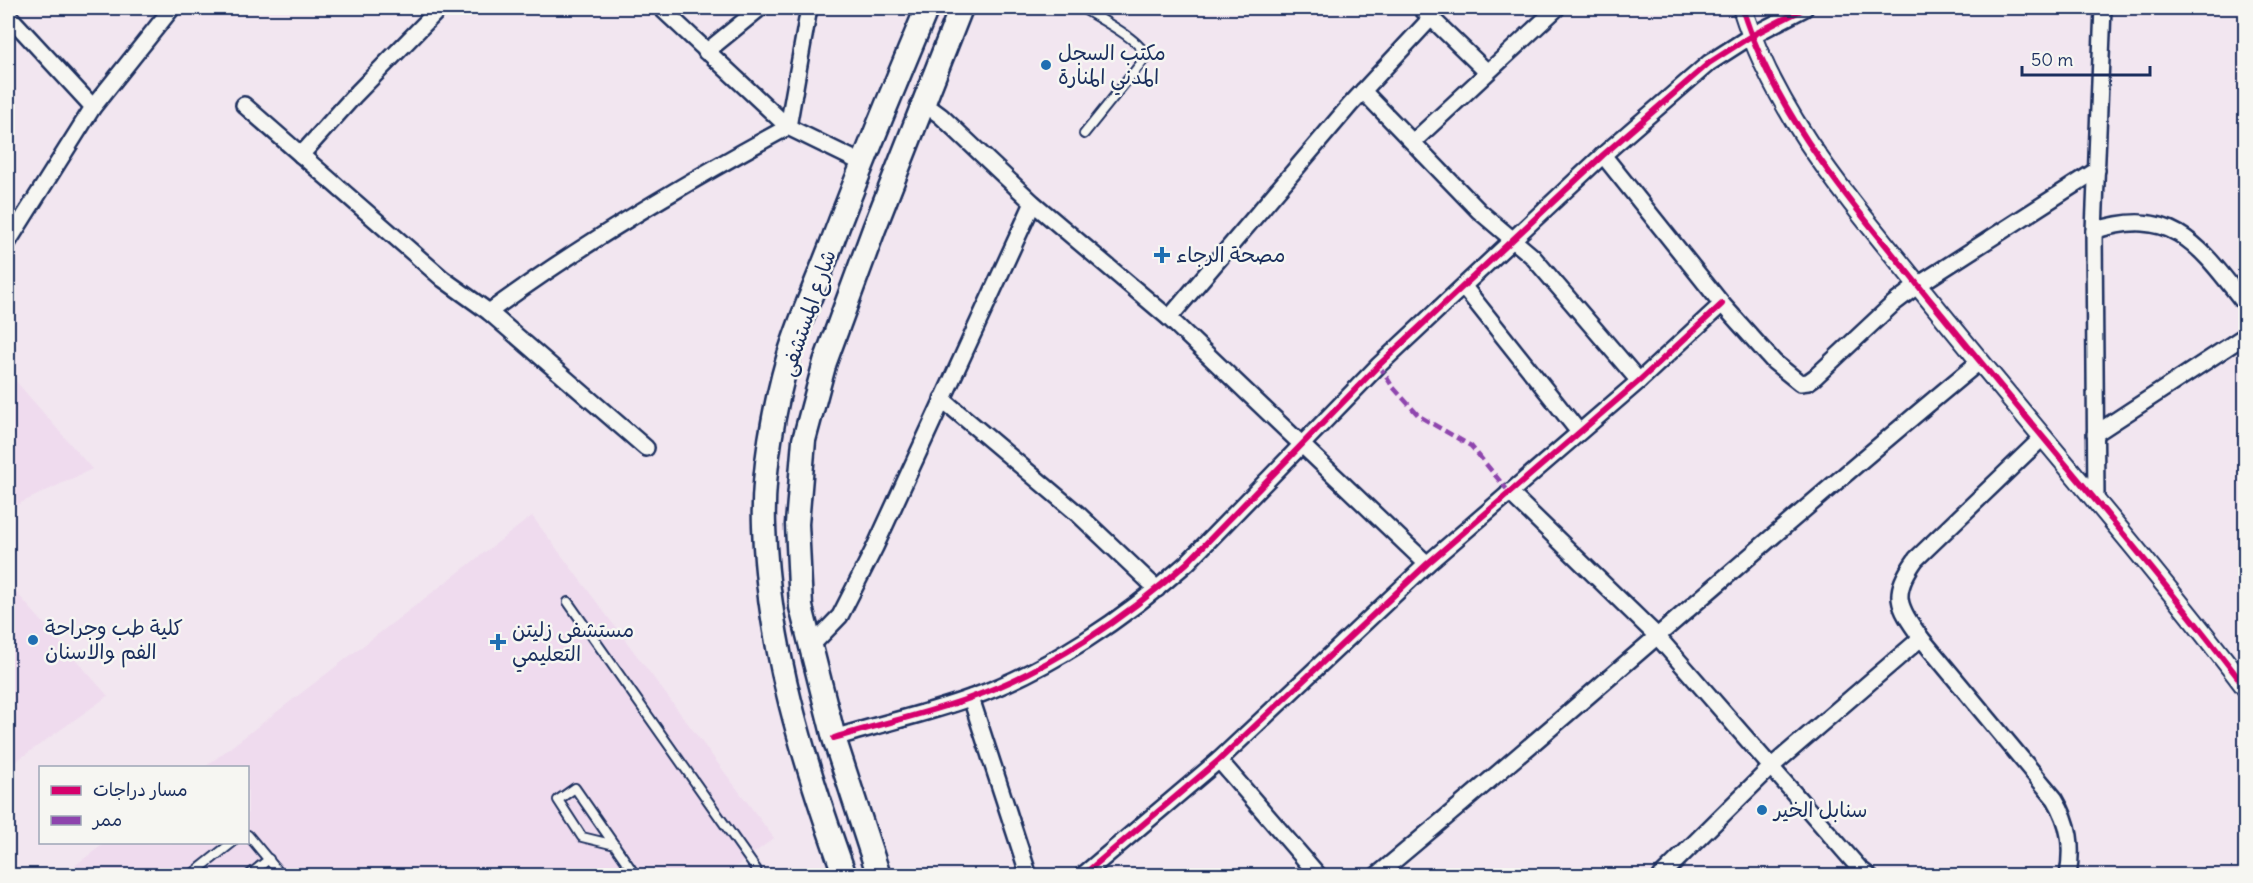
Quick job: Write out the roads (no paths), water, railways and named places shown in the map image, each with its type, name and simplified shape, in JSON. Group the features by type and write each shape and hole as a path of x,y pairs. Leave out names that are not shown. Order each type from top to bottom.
{"main road":[{"name":"شارع المستشفى","path":"845,876 813,786 782,675 769,601 764,524 771,438 789,355 862,163 927,8"},
{"name":"شارع المستشفى","path":"879,876 834,738 801,607 797,524 804,440 825,362 922,102 961,8"}],"street":[{"path":"8,242 93,107 172,8"},
{"path":"301,155 354,96 440,8"},
{"path":"661,8 788,127 862,163"},
{"path":"706,52 760,8"},
{"path":"788,127 809,8"},
{"path":"1414,141 1486,71 1557,8"},
{"path":"1742,8 1751,36 1779,98 1833,180 2246,688"},
{"path":"834,738 971,698 1051,660 1115,620 1157,589 1187,563 1379,365 1603,155 1709,63 1751,36 1805,8"},
{"path":"2096,502 2094,231 2103,8"},
{"path":"1169,318 1363,91 1426,13 1486,71"},
{"path":"8,15 93,107"},
{"path":"1363,91 1414,141 1479,211 1532,256 1639,381"},
{"path":"922,102 941,116 1033,203 1169,318 1427,564"},
{"path":"244,105 443,279 489,312 646,448"},
{"path":"489,312 545,271 722,163 788,127"},
{"path":"1603,155 1722,304 1793,379 1800,383 1808,382 1893,304 1918,285 2097,170"},
{"path":"810,647 840,616 851,596 1033,203"},
{"path":"2094,231 2120,222 2143,221 2162,225 2203,251 2246,305"},
{"path":"1464,287 1579,432"},
{"path":"1082,876 1219,760 1427,564 1639,381 1722,304"},
{"path":"2095,434 2246,335"},
{"path":"1377,876 1524,753 1849,469 1979,362"},
{"path":"942,399 1078,514 1157,589"},
{"path":"2042,438 1916,559 1903,578 1900,588 1901,607 1921,638 2055,799 2066,818 2072,844 2068,876"},
{"path":"1509,492 1657,636 1861,873"},
{"path":"1661,876 1771,767 1921,638"},
{"path":"971,698 1029,876"},
{"path":"1219,760 1319,876"}],"lane":[{"path":"1082,8 1136,42 1144,49 1146,57 1084,134"},
{"path":"568,602 756,869 758,876"},
{"path":"615,845 582,837 558,800 575,788 615,845 636,876"},
{"path":"249,836 282,876"},
{"path":"190,876 232,844"},
{"path":"248,876 269,859"},
{"path":"200,868 207,876"}],"place":[{"name":"مكتب السجل المدني المنارة","path":"1046,65"},
{"name":"مصحة الرجاء","path":"1162,255"},
{"name":"كلية طب وجراحة الفم والاسنان","path":"33,640"},
{"name":"مستشفى زليتن التعليمي","path":"498,642"},
{"name":"سنابل الخير","path":"1762,810"}]}
